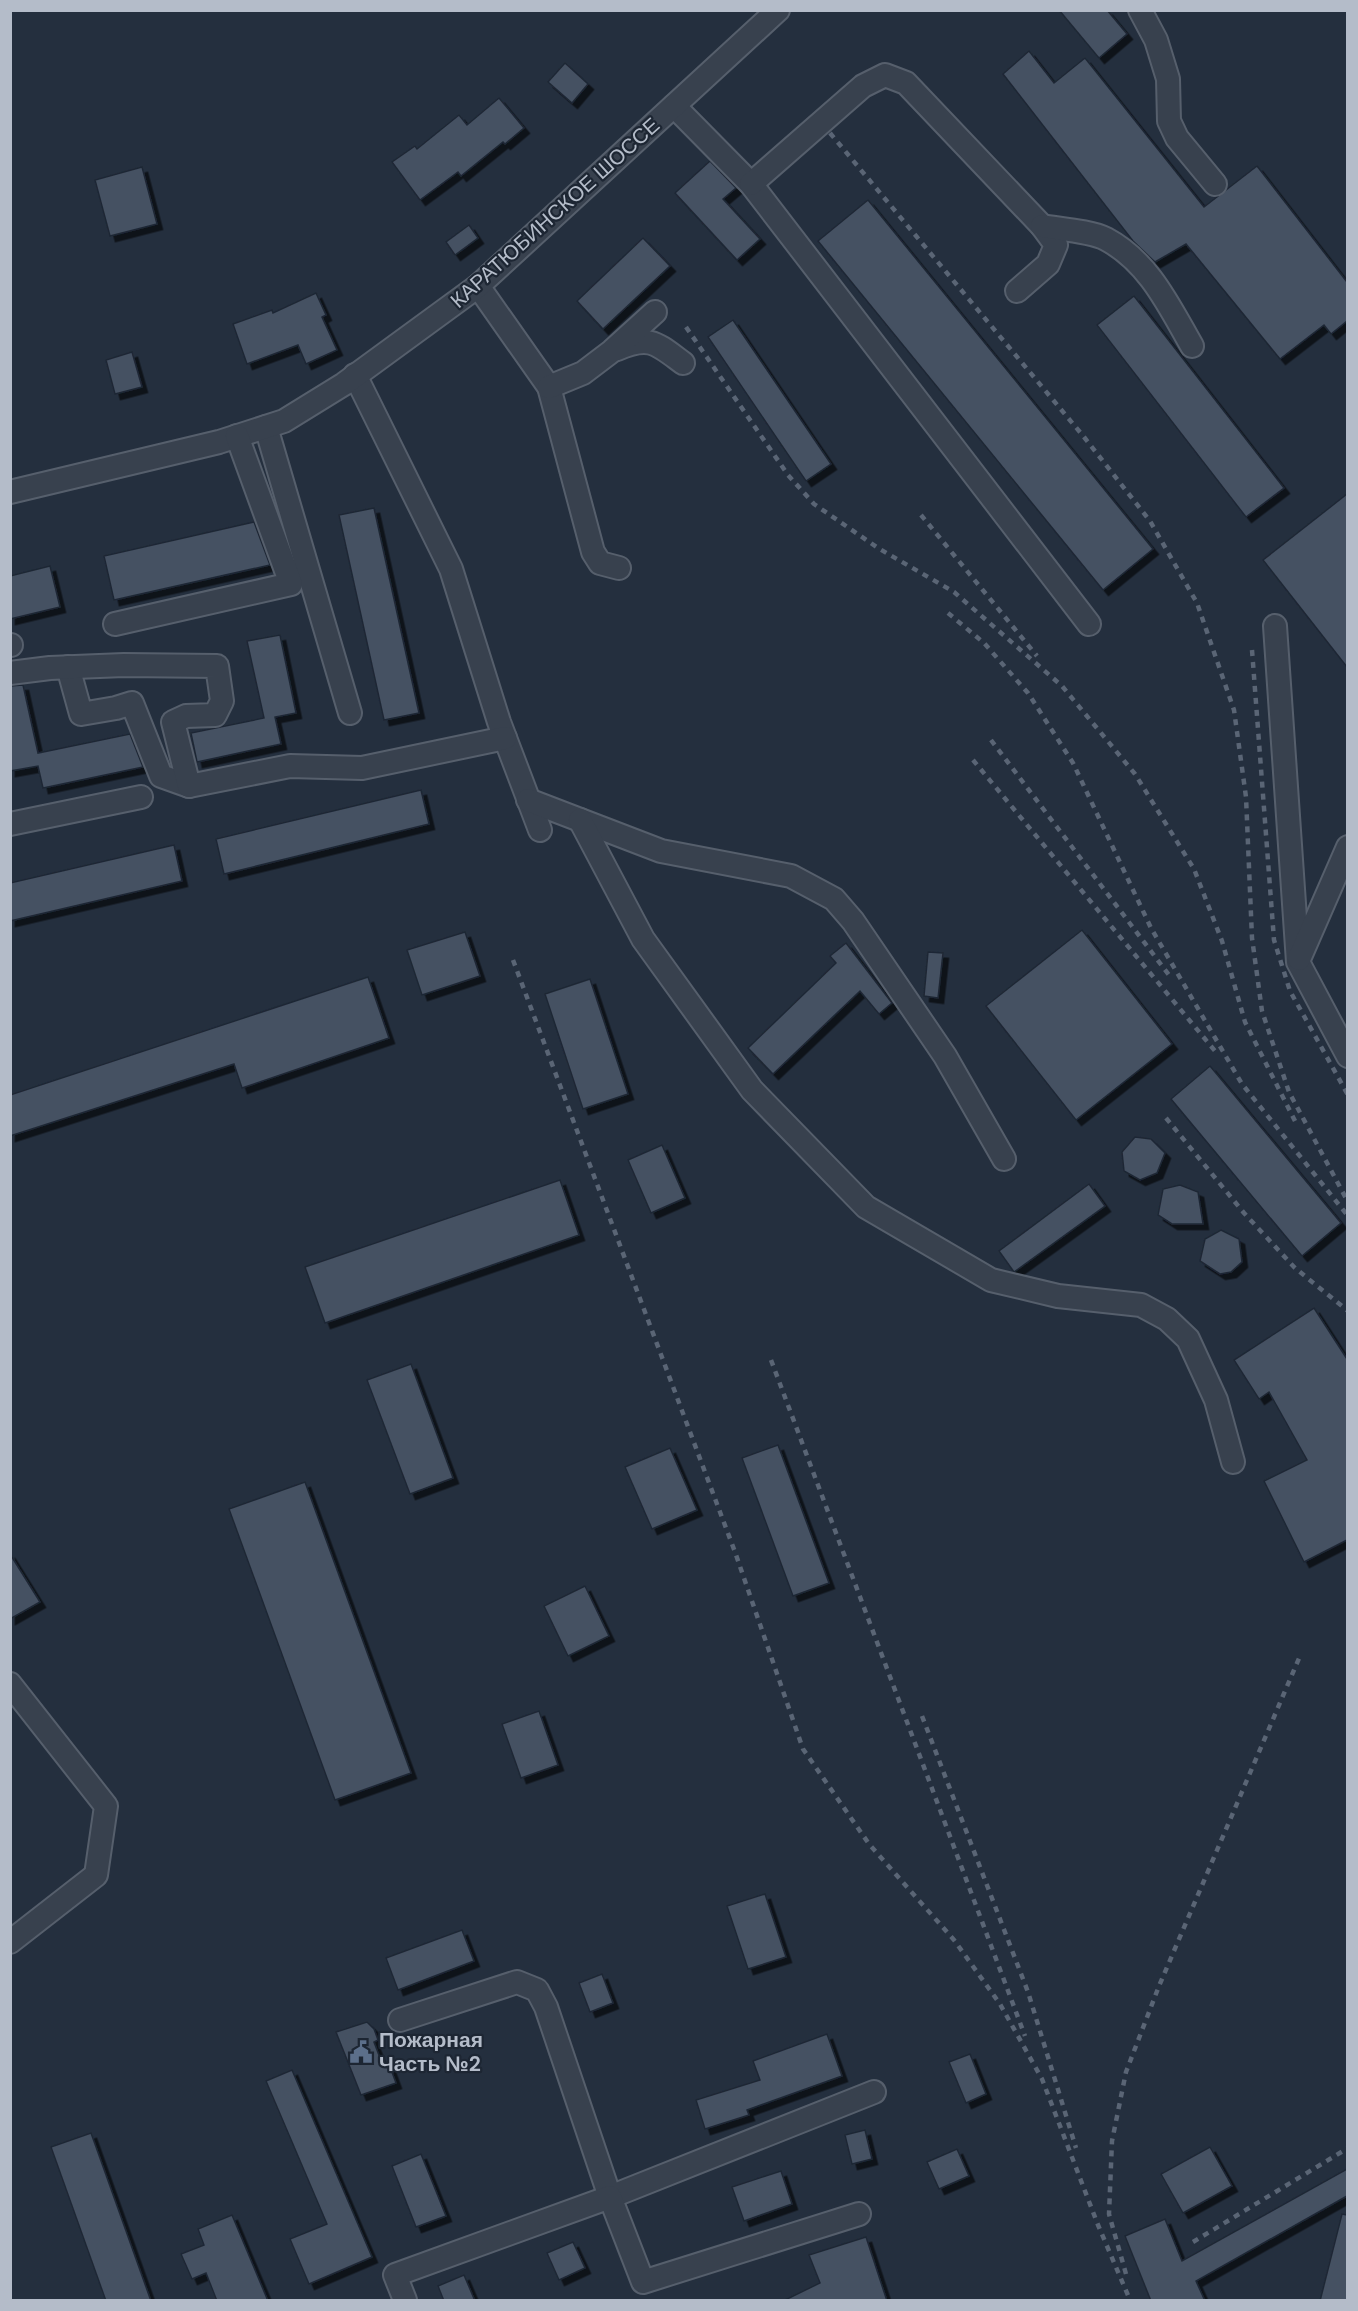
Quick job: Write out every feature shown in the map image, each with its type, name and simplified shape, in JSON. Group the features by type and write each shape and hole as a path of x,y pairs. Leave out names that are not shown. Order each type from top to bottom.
{"street":[{"path":"1140,10 1156,40 1168,79 1169,121 1177,138 1215,184"},
{"name":"КАРАТЮБИНСКОЕ ШОССЕ","path":"10,492 237,436 285,421 355,375 478,286 774,12"},
{"path":"751,184 863,86 885,75 906,82 1042,226 1056,245 1048,264 1017,291"},
{"path":"674,106 751,184 1089,624"},
{"path":"1042,226 1104,237 1129,255 1156,282 1192,346"},
{"path":"478,286 549,387 593,552 600,563 619,568"},
{"path":"549,387 583,373 612,351 655,312"},
{"path":"612,351 634,342 654,342 682,363"},
{"path":"355,375 451,569 505,738 540,830"},
{"path":"266,427 350,713"},
{"path":"115,624 291,584 237,436"},
{"path":"1275,626 1298,962 1347,1056"},
{"path":"10,673 68,667 217,666 222,701 215,715 186,716 173,722 189,786"},
{"path":"68,667 81,714 132,703 160,776 189,786 290,766 362,768 505,738"},
{"path":"10,824 141,797"},
{"path":"528,800 661,850 791,876 834,899 854,921 945,1056 1004,1159"},
{"path":"580,819 644,939 752,1090 866,1207 991,1280 1058,1296 1141,1305 1167,1319 1188,1339 1216,1400 1233,1462"},
{"path":"1298,962 1347,847"},
{"path":"10,1684 106,1806 96,1875 10,1942"},
{"path":"400,2020 517,1982 537,1990 546,2007 610,2197 646,2291 859,2214"},
{"path":"405,2301 395,2275 610,2197 874,2092"}],"building":[{"path":"1059,10 1107,10 1127,34 1099,58"},
{"path":"1029,51 1054,83 1085,58 1204,207 1257,166 1347,282 1347,321 1331,334 1324,325 1280,359 1186,244 1155,262 1133,241 1003,74"},
{"path":"565,63 588,84 572,103 548,82"},
{"path":"499,98 524,128 461,176 458,172 420,200 392,162 415,146 417,149 459,115 467,125"},
{"path":"710,161 736,188 723,199 760,239 737,260 675,193"},
{"path":"142,167 157,224 110,236 95,180"},
{"path":"868,200 1153,549 1103,590 818,241"},
{"path":"469,225 478,238 455,255 446,242"},
{"path":"643,238 670,266 603,329 577,301"},
{"path":"316,293 326,315 322,317 337,350 306,364 298,345 247,364 233,324 272,310 273,313"},
{"path":"1134,296 1284,488 1246,517 1097,325"},
{"path":"733,320 831,464 806,481 708,337"},
{"path":"132,352 142,387 115,394 106,360"},
{"path":"1347,494 1347,667 1263,560"},
{"path":"374,508 419,713 384,720 339,515"},
{"path":"254,522 270,565 114,600 104,556"},
{"path":"50,566 60,607 10,619 10,576"},
{"path":"280,635 296,713 275,717 281,744 197,762 191,733 264,718 247,641"},
{"path":"23,685 38,753 130,734 143,767 43,788 38,766 10,771 10,686"},
{"path":"421,790 429,824 224,874 216,839"},
{"path":"174,845 182,881 10,921 10,883"},
{"path":"1082,930 1172,1044 1076,1120 986,1006"},
{"path":"465,932 480,976 422,995 407,950"},
{"path":"846,943 892,1003 879,1014 860,991 773,1074 748,1048 836,963 830,956"},
{"path":"928,952 943,953 938,998 924,996"},
{"path":"368,977 389,1038 242,1088 234,1064 10,1136 10,1095"},
{"path":"590,979 628,1094 583,1109 545,994"},
{"path":"1210,1066 1341,1223 1302,1256 1171,1099"},
{"path":"1135,1137 1151,1139 1165,1153 1157,1173 1140,1180 1124,1171 1122,1152"},
{"path":"662,1145 685,1198 651,1213 628,1160"},
{"path":"560,1180 579,1235 325,1323 305,1267"},
{"path":"1089,1184 1105,1206 1014,1272 999,1251"},
{"path":"1180,1185 1198,1192 1203,1224 1172,1224 1158,1215 1163,1189"},
{"path":"1221,1230 1239,1239 1242,1262 1231,1272 1220,1274 1200,1261 1205,1239"},
{"path":"1314,1308 1347,1359 1347,1540 1304,1562 1264,1481 1307,1460 1269,1392 1259,1399 1234,1360"},
{"path":"411,1364 453,1478 410,1494 367,1380"},
{"path":"778,1445 829,1583 793,1596 742,1458"},
{"path":"670,1448 697,1510 652,1529 625,1467"},
{"path":"305,1482 411,1773 335,1800 229,1509"},
{"path":"10,1554 40,1602 10,1619"},
{"path":"585,1586 609,1636 568,1656 544,1606"},
{"path":"539,1711 558,1765 521,1778 502,1724"},
{"path":"765,1894 786,1957 748,1969 727,1906"},
{"path":"462,1930 474,1961 398,1990 386,1958"},
{"path":"602,1974 613,2003 590,2012 579,1983"},
{"name":"Пожарная Часть №2","path":"367,2022 374,2029 378,2040 374,2042 382,2063 389,2064 396,2083 361,2095 336,2032"},
{"path":"827,2034 842,2076 747,2110 749,2115 705,2129 696,2100 760,2080 753,2061"},
{"path":"970,2054 986,2094 966,2103 949,2062"},
{"path":"292,2070 372,2257 309,2284 290,2239 327,2224 266,2081"},
{"path":"865,2130 872,2159 852,2164 845,2135"},
{"path":"91,2133 151,2301 106,2301 51,2147"},
{"path":"1210,2147 1232,2186 1183,2213 1161,2174"},
{"path":"957,2149 969,2176 939,2189 927,2162"},
{"path":"421,2154 446,2216 416,2227 392,2166"},
{"path":"1347,2169 1347,2196 1196,2281 1205,2301 1151,2301 1125,2236 1165,2219 1182,2261"},
{"path":"781,2171 792,2204 744,2221 732,2187"},
{"path":"1342,2214 1347,2215 1347,2301 1320,2301"},
{"path":"232,2215 268,2301 217,2301 206,2273 192,2279 181,2254 204,2245 198,2229"},
{"path":"866,2237 887,2301 783,2301 820,2283 809,2255"},
{"path":"573,2242 585,2268 559,2280 547,2253"},
{"path":"464,2275 475,2301 444,2301 438,2286"}],"railway":[{"path":"830,133 1084,437 1150,521 1197,603 1234,710 1246,797 1252,938 1262,1011 1289,1092 1348,1202"},
{"path":"686,327 788,475 814,504 878,548 954,592 1062,686 1135,774 1194,869 1222,941 1245,1022 1295,1121"},
{"path":"921,515 1037,656"},
{"path":"948,613 984,643 1028,693 1073,763 1151,928 1242,1084 1348,1216"},
{"path":"1252,650 1274,940 1290,991 1348,1095"},
{"path":"991,740 1172,979"},
{"path":"973,760 1215,1051"},
{"path":"513,960 735,1552 803,1749 869,1844 954,1940 1000,2004 1042,2079 1098,2225 1130,2300"},
{"path":"1166,1118 1244,1213 1295,1268 1348,1311"},
{"path":"771,1360 1025,2036"},
{"path":"1126,2274 1109,2214 1112,2141 1126,2072 1159,1986 1300,1656"},
{"path":"922,1716 1028,1992 1076,2148"},
{"path":"1193,2242 1348,2148"}],"place":[{"name":"Пожарная Часть №2","path":"361,2052"}]}
